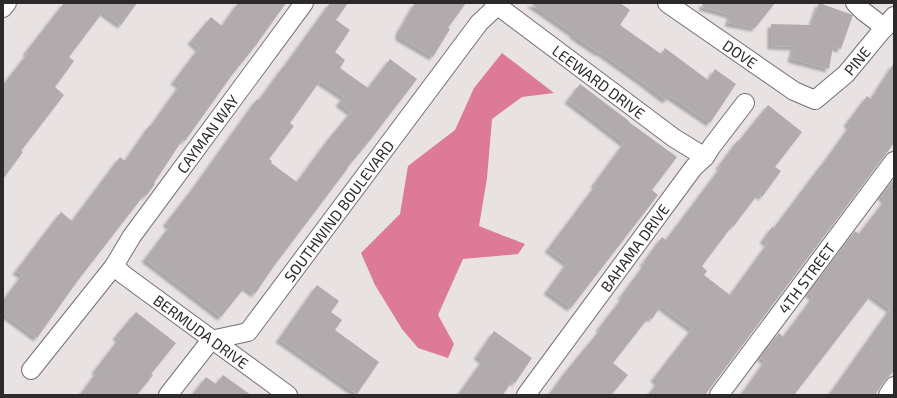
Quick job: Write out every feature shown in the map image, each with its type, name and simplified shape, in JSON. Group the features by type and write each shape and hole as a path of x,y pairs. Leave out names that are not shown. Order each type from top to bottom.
{"street":[{"path":"3,8 7,3"},
{"name":"CAYMAN WAY","path":"31,370 114,266 132,236 304,3"},
{"name":"DOVE","path":"667,3 794,91 815,100"},
{"path":"855,3 863,11 889,22"},
{"name":"LEEWARD DRIVE","path":"495,4 674,138 705,157"},
{"name":"SOUTHWIND BOULEVARD","path":"211,340 248,332 495,4"},
{"name":"PINE","path":"815,100 846,74 889,22"},
{"name":"BAHAMA DRIVE","path":"526,395 694,167 705,157 745,103"},
{"name":"4TH STREET","path":"719,395 894,161"},
{"name":"BERMUDA DRIVE","path":"114,266 211,340 288,395"},
{"path":"168,395 211,340"},
{"path":"888,395 894,386"}],"shaded area":[{"path":"502,53 554,93 522,97 492,119 487,178 479,226 525,244 518,254 463,259 438,315 454,344 448,358 418,348 402,329 375,285 361,253 400,214 408,166 455,130 474,88"}],"building":[{"path":"64,3 137,3 121,25 103,12 69,57 74,61 55,87 64,95 21,151 23,152 3,179 3,85 28,53 26,52"},
{"path":"238,3 286,3 185,141 183,139 154,183 155,184 146,196 144,195 76,283 37,338 3,313 3,301 22,275 16,271 61,212 72,221 120,157 125,161 180,85 174,81 199,48 191,41 211,17 222,26"},
{"path":"330,3 348,3 336,20 350,30 335,52 345,60 340,68 368,88 390,59 417,79 347,168 255,294 245,287 221,317 145,259 170,226 166,223 191,191 257,99 259,100","holes":["320,81 344,97 339,103 351,112 327,141 297,182 271,163 272,161 269,159 294,126 290,123"]},
{"path":"415,3 466,3 448,28 450,29 433,57 399,37 399,31"},
{"path":"530,3 620,3 630,10 620,25 661,54 665,48 708,80 715,69 736,84 710,123 670,96 666,100"},
{"path":"703,3 775,3 755,28 728,23 731,15 702,7"},
{"path":"819,3 853,15 841,49 833,47 829,69 791,59 794,47 771,46 771,24 811,25"},
{"path":"894,63 894,143 705,395 648,395 658,382 654,378 692,329 661,306 652,319 649,317 613,363 628,375 611,395 549,395 567,370 601,329 599,328 623,297 621,296 645,264 643,263 662,237 666,240 721,167 719,166 738,140 739,141 768,105 802,132 775,167 781,171 762,197 758,194 702,266 707,271 704,275 730,295 768,243 763,240 772,227 774,228 822,165 850,126 847,123 867,96 871,99"},
{"path":"580,84 677,157 652,190 658,195 571,308 547,291 567,263 548,249 596,185 594,184 624,143 568,100"},
{"path":"894,179 894,371 885,380 875,395 829,395 890,309 871,295 794,395 741,395 765,361 760,357 779,333 783,337 813,297 808,293 855,231 859,234 885,200 881,196"},
{"path":"317,285 339,301 331,312 342,320 335,330 379,362 357,394 279,339"},
{"path":"136,312 176,343 151,374 153,375 137,395 80,395 97,372 95,370 119,339 116,336"},
{"path":"494,331 532,358 515,383 512,381 503,395 458,395 483,360 477,356"},
{"path":"223,375 251,395 192,395 206,377 216,384"}]}
